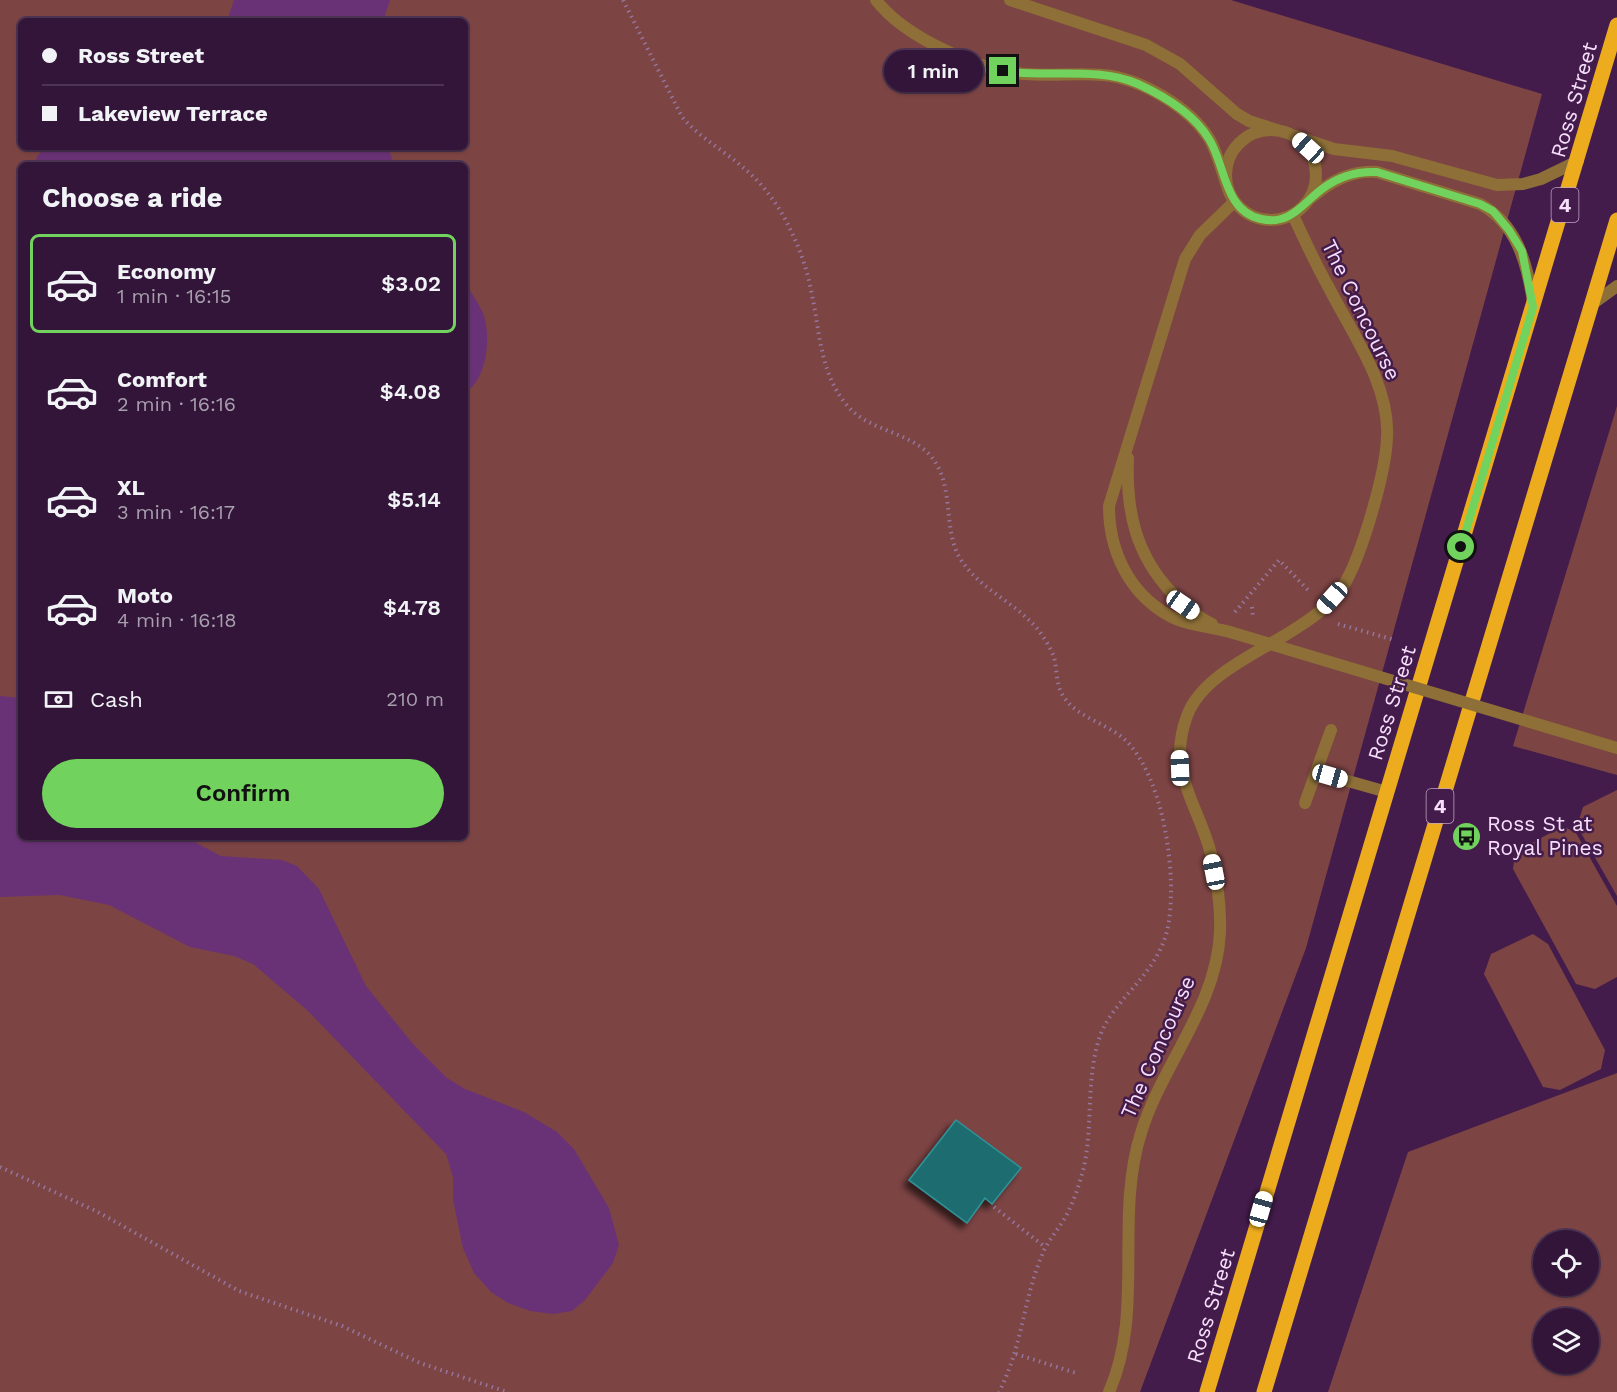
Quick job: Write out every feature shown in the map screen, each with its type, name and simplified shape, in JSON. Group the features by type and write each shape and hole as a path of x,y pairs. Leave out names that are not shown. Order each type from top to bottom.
{"main road":[{"name":"Ross Street","path":"1207,1392 1617,25"},
{"name":"4","path":"1264,1392 1617,220"}],"street":[{"path":"876,0 890,15 922,37 969,61 1024,74 1104,75 1144,88 1195,120 1210,140 1234,202 1246,213 1261,219 1277,221 1293,215 1324,187 1350,174 1362,171 1377,172 1480,204 1493,211 1509,230 1522,251 1533,307"},
{"path":"1010,0 1146,45 1180,64 1249,122 1334,149 1392,156 1497,185 1523,184 1541,179 1578,160"},
{"path":"1226,183 1227,164 1235,147 1250,135 1277,130"},
{"path":"1295,136 1308,148 1316,164 1317,182 1311,198"},
{"path":"1234,202 1200,236 1187,254 1109,506 1109,527 1116,553 1127,576 1144,596 1169,615 1617,748"},
{"name":"The Concourse","path":"1109,1392 1121,1355 1128,1306 1126,1236 1130,1184 1137,1148 1163,1075 1192,1027 1213,972 1220,933 1218,893 1210,851 1185,790 1180,768 1179,739 1188,711 1214,679 1298,627 1323,608 1341,588 1359,548 1386,459 1387,425 1381,394 1363,352 1293,215"},
{"path":"1591,305 1617,286"},
{"path":"1130,441 1127,490 1131,520 1147,561 1183,605 1206,621 1230,632"},
{"path":"1305,803 1331,730"},
{"path":"1316,772 1387,792"}],"path":[{"path":"623,0 682,117 696,134 746,170 761,185 789,225 806,271 826,368 845,403 861,419 918,445 931,456 941,474 947,494 952,537 958,556 984,588 1031,621 1053,657 1062,694 1076,710 1126,740 1141,760 1152,786 1169,849 1171,888 1167,933 1144,977 1111,1015 1099,1037 1088,1141 1082,1173 1069,1212 1045,1247 1016,1354 999,1392"},
{"path":"1237,609 1279,560 1308,590"},
{"path":"1336,623 1395,640"},
{"path":"0,1167 96,1211 239,1291 342,1326 420,1363 507,1392"},
{"path":"994,1207 1045,1247"},
{"path":"1016,1354 1076,1373"}],"shaded area":[{"path":"0,0 1231,0 1542,94 1306,948 1140,1392 0,1392"},
{"path":"234,0 390,0 384,18 228,18"},
{"path":"44,150 389,150 393,162 35,162"},
{"path":"468,288 484,316 487,336 483,369 468,390"},
{"path":"1617,406 1617,775 1513,746"},
{"path":"0,696 18,698 18,840 191,840 221,856 282,860 297,866 319,889 366,986 413,1044 447,1078 465,1089 524,1112 557,1132 574,1149 609,1208 619,1245 613,1263 585,1300 572,1311 553,1314 530,1311 508,1303 491,1292 474,1273 463,1248 453,1200 453,1177 446,1154 308,1011 253,964 234,956 190,947 109,905 60,895 0,897"},
{"path":"1617,790 1617,896 1577,826 1583,807"},
{"path":"1563,826 1576,833 1617,906 1617,977 1595,989 1576,984 1513,869 1515,852"},
{"path":"1533,934 1548,944 1605,1050 1601,1069 1560,1090 1543,1087 1484,974 1491,954"},
{"path":"1617,1073 1617,1392 1328,1392 1408,1152"}],"building":[{"path":"956,1120 1021,1168 992,1204 985,1198 967,1223 909,1180"}],"place":[{"name":"Ross St at Royal Pines","path":"1466,836"}],"route":[{"path":"1003,71 1024,74 1104,75 1136,84 1160,96 1195,120 1210,140 1234,202 1246,213 1261,219 1277,221 1293,215 1324,187 1350,174 1362,171 1377,172 1480,204 1493,211 1509,230 1522,251 1530,281 1533,307 1461,547"}]}
